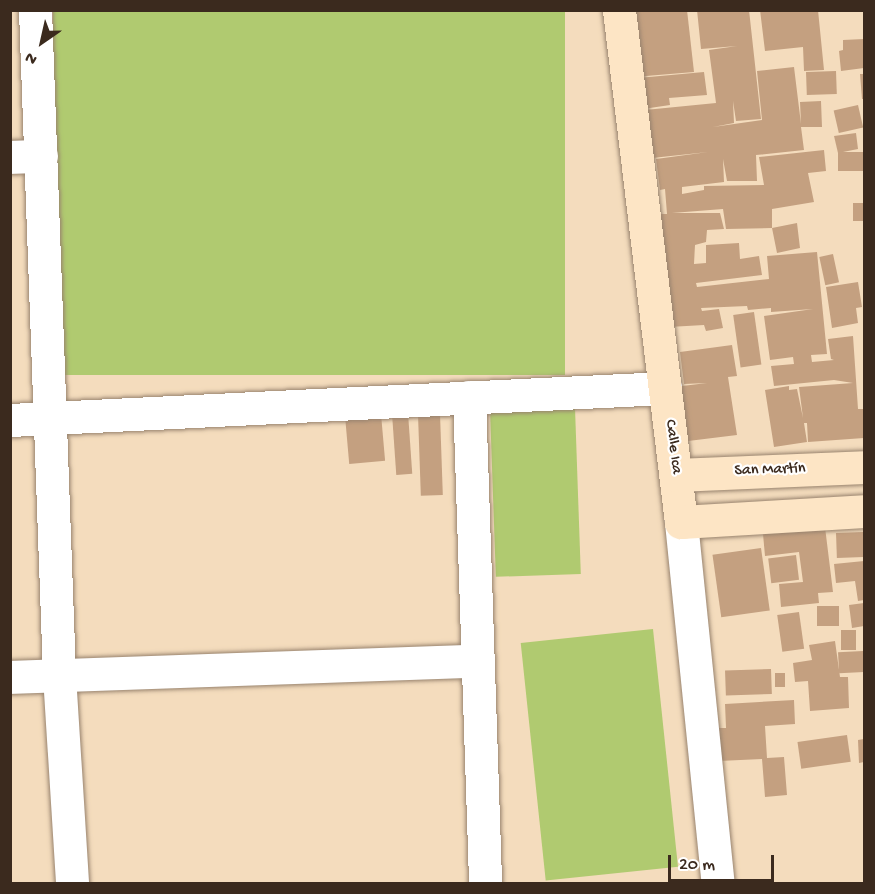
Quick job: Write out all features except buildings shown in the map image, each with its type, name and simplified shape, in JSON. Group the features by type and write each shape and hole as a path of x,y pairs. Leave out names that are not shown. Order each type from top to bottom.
{"street":[{"path":"35,10 26,157 50,418 59,675 72,884"},
{"name":"Calle Ica","path":"619,10 681,522 718,884"},
{"path":"10,420 665,388"},
{"path":"469,397 485,884"},
{"name":"San Martín","path":"675,475 864,467"},
{"path":"681,522 864,511"},
{"path":"10,677 478,661"}],"green space":[{"path":"53,11 565,11 565,375 53,375"},
{"path":"575,408 581,574 496,577 490,411"},
{"path":"653,629 678,867 546,881 521,643"}]}
